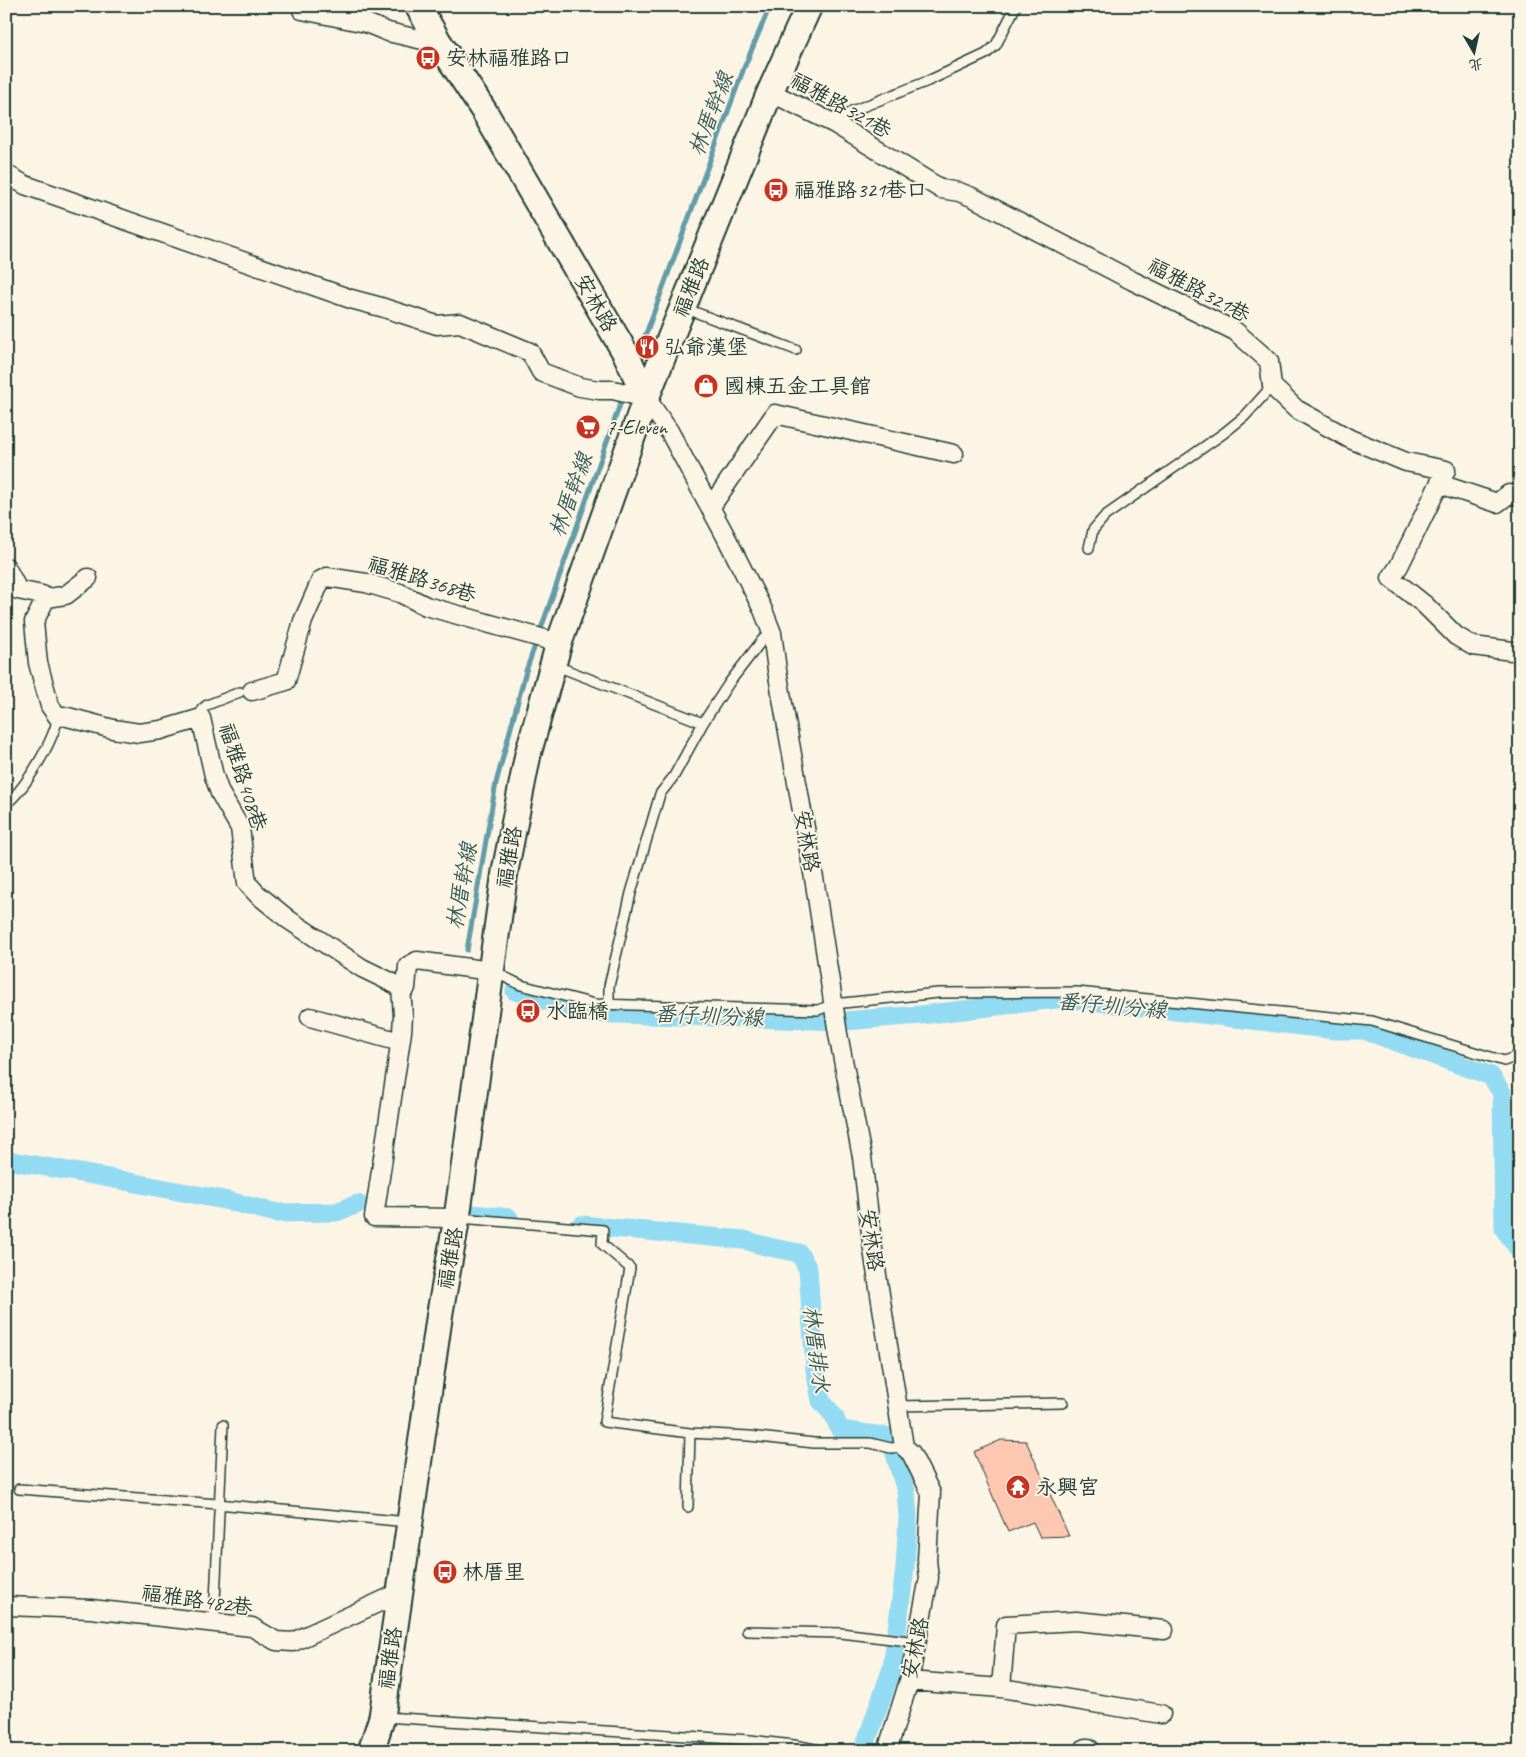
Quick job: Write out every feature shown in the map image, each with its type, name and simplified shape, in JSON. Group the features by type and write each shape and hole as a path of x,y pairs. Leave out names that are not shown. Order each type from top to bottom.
{"main road":[{"name":"安林路","path":"418,6 438,41 484,111 627,356 640,392"},
{"name":"福雅路","path":"371,1751 382,1717 440,1312 457,1218 505,871 528,754 554,649 640,392 684,307 770,92 809,6"}],"street":[{"path":"302,10 366,23 388,32 427,41 438,41"},
{"name":"福雅路321巷","path":"770,92 835,124 941,189 959,192 972,197 1133,281 1236,331 1269,361 1272,386"},
{"path":"6,174 25,185 351,299 437,325 460,323 530,352 541,372 580,387 640,392"},
{"path":"1272,386 1296,409 1350,439 1406,462 1446,470 1391,578 1425,604 1456,636 1474,646 1520,652"},
{"name":"安林路","path":"640,392 668,431 763,610 772,633 838,1034 862,1157 873,1250 904,1447 911,1453 931,1493 929,1578 909,1681 887,1751"},
{"path":"710,508 775,414 954,454"},
{"path":"1440,484 1497,503 1509,494 1520,496"},
{"path":"6,567 18,590 42,595 44,602 34,622 36,654 50,706 58,716"},
{"name":"福雅路368巷","path":"246,692 286,681 303,620 321,580 327,577 366,583 400,592 426,606 526,633 554,649"},
{"path":"43,599 66,595 88,578"},
{"name":"福雅路408巷","path":"58,716 113,730 139,734 161,730 201,718 214,776 220,793 240,828 247,883 257,894 289,920 362,968 401,987"},
{"path":"457,1218 374,1216 400,1042 403,1016 401,987 406,988 408,966 417,961 492,971"},
{"path":"310,1017 400,1042"},
{"name":"福雅路482巷","path":"6,1606 91,1610 252,1627 276,1641 293,1642 399,1593"},
{"path":"1000,1688 1006,1626 1076,1620 1164,1630"},
{"path":"909,1681 1000,1688 1161,1714"}],"lane":[{"path":"835,124 852,111 986,54 996,45 1016,6"},
{"path":"684,307 796,350"},
{"path":"1089,548 1093,530 1105,516 1246,416 1272,386"},
{"path":"609,1004 609,986 631,893 660,794 674,776 703,723 729,683 763,639 772,633"},
{"path":"554,649 703,723"},
{"path":"201,718 202,709 207,705 246,692"},
{"path":"6,804 23,787 34,770 56,726 58,716"},
{"path":"492,971 520,985 595,1004 818,1010 938,993 1077,992 1372,1020 1504,1061 1517,1056 1520,1052"},
{"path":"457,1218 604,1230 602,1244 630,1268 604,1422 690,1433 749,1436 814,1443 870,1443 892,1448 904,1447"},
{"path":"897,1406 1063,1403"},
{"path":"214,1623 223,1425"},
{"path":"688,1507 690,1433"},
{"path":"19,1489 218,1504 410,1522"},
{"path":"746,1631 841,1633 917,1642"},
{"path":"382,1717 750,1740 794,1745 824,1751"}],"building":[{"name":"永興宮","path":"1001,1440 1026,1441 1069,1536 1040,1537 1033,1522 1008,1532 974,1452"}],"waterway":[{"name":"林厝幹線","path":"637,358 744,68 770,6"},
{"name":"林厝幹線","path":"467,950 496,783 526,671 623,396"},
{"name":"番仔圳分線","path":"515,991 585,1013 843,1021 921,1015 1065,998 1335,1030 1364,1030 1491,1076 1502,1093 1504,1229 1520,1251"},
{"path":"6,1160 224,1200 277,1213 336,1212 358,1204"},
{"name":"林厝排水","path":"472,1214 509,1218"},
{"name":"林厝排水","path":"581,1225 744,1240 799,1253 808,1269 815,1370 821,1401 834,1416 840,1430 890,1437 906,1491 908,1517 905,1568 892,1668 863,1751"}],"place":[{"name":"安林福雅路口","path":"428,58"},
{"name":"福雅路321巷口","path":"776,190"},
{"name":"弘爺漢堡","path":"647,347"},
{"name":"國棟五金工具館","path":"706,386"},
{"name":"7-Eleven","path":"588,427"},
{"name":"水臨橋","path":"528,1011"},
{"name":"永興宮","path":"1018,1487"},
{"name":"林厝里","path":"445,1572"}]}
